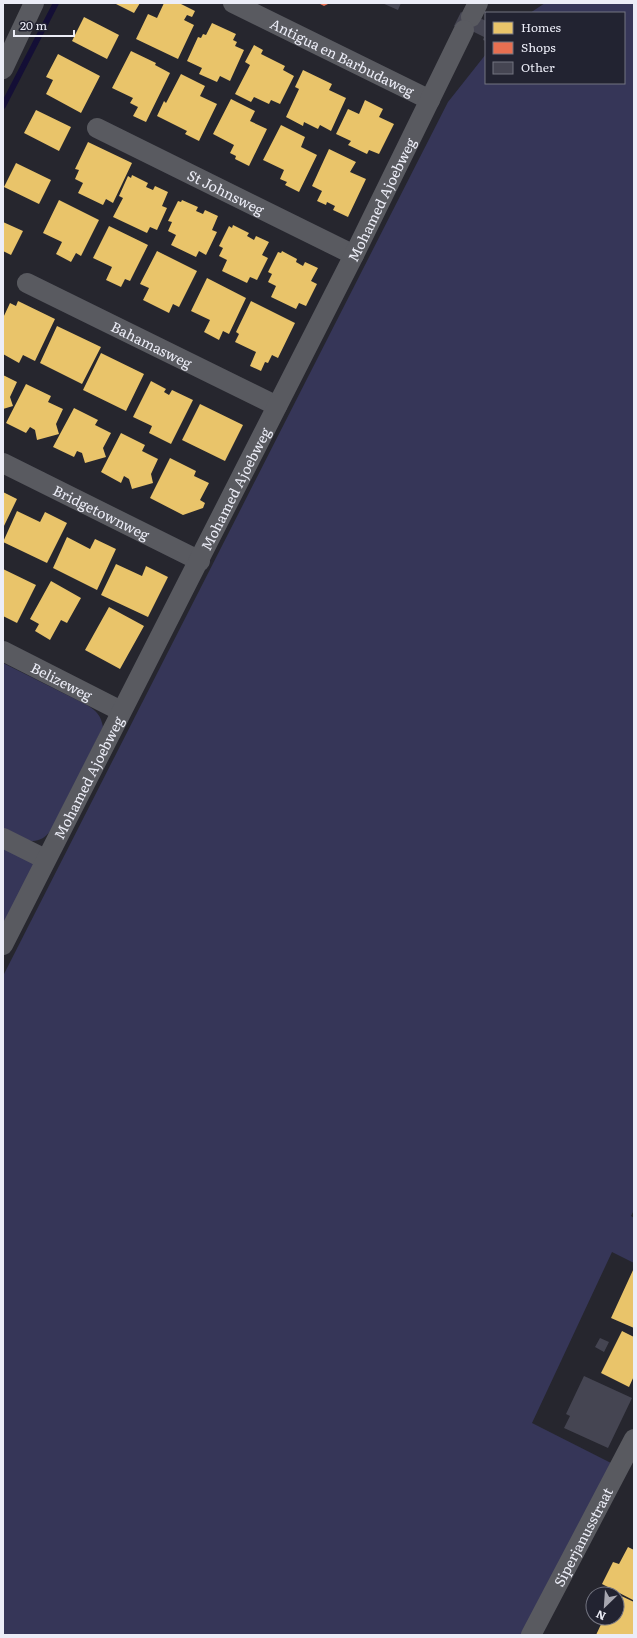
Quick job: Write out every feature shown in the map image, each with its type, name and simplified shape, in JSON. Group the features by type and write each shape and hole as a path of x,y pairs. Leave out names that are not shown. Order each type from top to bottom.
{"street":[{"path":"3,69 34,3"},
{"name":"Antigua en Barbudaweg","path":"234,3 430,100"},
{"name":"Mohamed Ajoebweg","path":"3,945 354,255 471,17"},
{"name":"St Johnsweg","path":"97,128 354,255"},
{"name":"Bahamasweg","path":"27,283 277,406"},
{"name":"Bridgetownweg","path":"3,463 200,560"},
{"name":"Belizeweg","path":"3,651 121,711"},
{"path":"3,838 45,860"},
{"name":"Siperjanusstraat","path":"531,1635 634,1439"}],"shaded area":[{"path":"545,3 634,3 634,1210 631,1216 634,1218 634,1263 612,1252 532,1423 611,1463 524,1635 3,1635 3,976 448,102 485,55 485,84 625,84 625,12 532,12"},
{"path":"3,663 87,705 100,717 103,727 51,830 40,840 34,841 22,839 3,830"},
{"path":"3,844 34,861 34,867 3,927"}],"building: Homes":[{"path":"114,3 140,3 134,13"},
{"path":"164,3 179,3 195,11 192,17 187,15 184,20 194,25 178,59 136,39 148,14 157,18"},
{"path":"84,17 119,35 107,59 72,41"},
{"path":"212,23 236,34 233,40 237,42 235,46 244,50 230,81 220,76 217,82 199,74 202,68 187,61 198,37 201,38 203,34 206,35"},
{"path":"254,45 263,50 261,54 285,66 283,70 294,76 280,104 271,100 269,104 254,97 251,102 235,94 250,65 245,62"},
{"path":"131,51 156,63 155,65 170,73 146,122 133,116 138,107 130,103 133,98 112,88"},
{"path":"58,54 100,76 81,113 46,94 53,80 46,77"},
{"path":"303,70 332,84 329,90 346,98 331,131 320,125 318,129 304,122 303,126 286,117 299,89 295,87"},
{"path":"181,74 205,86 200,96 217,104 199,141 185,134 187,131 157,116 164,101 166,103"},
{"path":"231,99 255,111 250,121 267,129 249,166 235,159 236,156 230,153 234,145 213,134"},
{"path":"365,100 383,109 379,117 394,124 379,154 369,150 367,154 348,145 351,141 336,134 348,109 359,114"},
{"path":"36,110 71,127 59,151 24,133"},
{"path":"281,125 305,137 301,147 317,155 299,192 285,185 287,182 280,179 284,170 263,160"},
{"path":"88,142 132,163 113,203 106,199 103,205 78,193 83,183 75,179 79,170 75,169"},
{"path":"329,149 356,162 350,172 366,179 348,217 333,210 335,206 327,202 326,205 317,201 322,191 312,186"},
{"path":"16,163 51,180 39,204 4,187"},
{"path":"132,175 148,183 146,187 153,190 155,186 168,192 162,206 167,208 157,230 150,227 147,233 113,217 123,198 119,196 128,176 131,178"},
{"path":"59,200 99,220 81,256 76,253 71,262 56,254 62,242 43,233"},
{"path":"182,200 198,207 196,211 203,214 205,210 218,216 212,230 217,232 206,255 199,251 196,257 171,245 176,235 168,231 172,222 168,221 178,201 181,202"},
{"path":"3,222 23,231 11,255 3,251"},
{"path":"233,225 249,233 247,236 254,240 256,236 269,242 262,255 268,258 257,280 250,277 247,283 222,271 227,260 219,256 223,248 219,246 229,226 232,228"},
{"path":"109,226 148,245 130,281 125,279 121,287 106,280 112,267 93,258"},
{"path":"157,251 197,271 179,307 173,304 169,313 143,300 149,288 140,284"},
{"path":"282,251 297,259 296,262 303,266 305,262 318,268 311,281 317,284 306,306 299,303 296,309 271,297 276,286 268,282 272,274 268,272 278,252 281,253"},
{"path":"207,278 246,298 229,334 223,331 219,340 204,332 210,320 191,311"},
{"path":"18,301 55,319 35,361 23,355 19,363 3,354 3,318 10,303 16,306"},
{"path":"251,301 295,323 278,358 272,355 268,363 265,362 261,371 250,366 256,352 235,342 239,334 236,332"},
{"path":"57,326 101,347 82,384 40,363"},
{"path":"101,353 144,374 126,411 83,390"},
{"path":"3,375 17,382 10,397 13,406 3,409"},
{"path":"151,381 166,389 164,392 169,395 172,390 193,400 171,444 149,433 152,426 133,417"},
{"path":"26,384 51,396 48,402 63,409 56,424 59,434 37,440 35,430 30,427 26,433 6,423"},
{"path":"200,404 243,425 225,461 182,440"},
{"path":"74,408 98,420 95,425 111,433 103,448 106,457 85,463 82,453 77,451 74,457 53,447"},
{"path":"121,433 145,445 142,451 158,459 151,474 153,483 132,489 129,479 124,476 121,483 101,472"},
{"path":"170,458 196,471 194,476 209,483 200,500 205,503 203,508 183,515 150,498"},
{"path":"3,492 17,499 3,528"},
{"path":"17,511 40,522 45,512 67,523 47,563 3,542"},
{"path":"67,537 90,549 95,539 116,549 97,590 53,568"},
{"path":"116,564 142,576 146,566 168,577 148,617 101,595"},
{"path":"3,569 36,585 17,623 3,616"},
{"path":"51,581 81,598 67,623 61,620 50,640 35,631 39,624 30,619"},
{"path":"109,607 144,626 120,669 85,650"},
{"path":"634,1268 634,1328 611,1318"},
{"path":"622,1331 634,1337 634,1376 629,1387 601,1373"},
{"path":"628,1547 634,1550 633,1600 625,1596 625,1586 606,1586 602,1584 613,1562 619,1564"},
{"path":"625,1598 634,1602 634,1635 596,1635 600,1626 625,1626"}],"building: Shops":[{"path":"318,3 330,3 324,6"}],"building: Other":[{"path":"382,3 401,3 398,10"},
{"path":"461,12 477,20 478,17 485,20 485,41 483,40 484,37 472,31 471,33 454,26"},
{"path":"600,1338 609,1342 604,1352 595,1347"},
{"path":"584,1376 632,1398 608,1448 564,1428 570,1416 566,1414"}],"waterway":[{"path":"3,106 56,3"}]}
